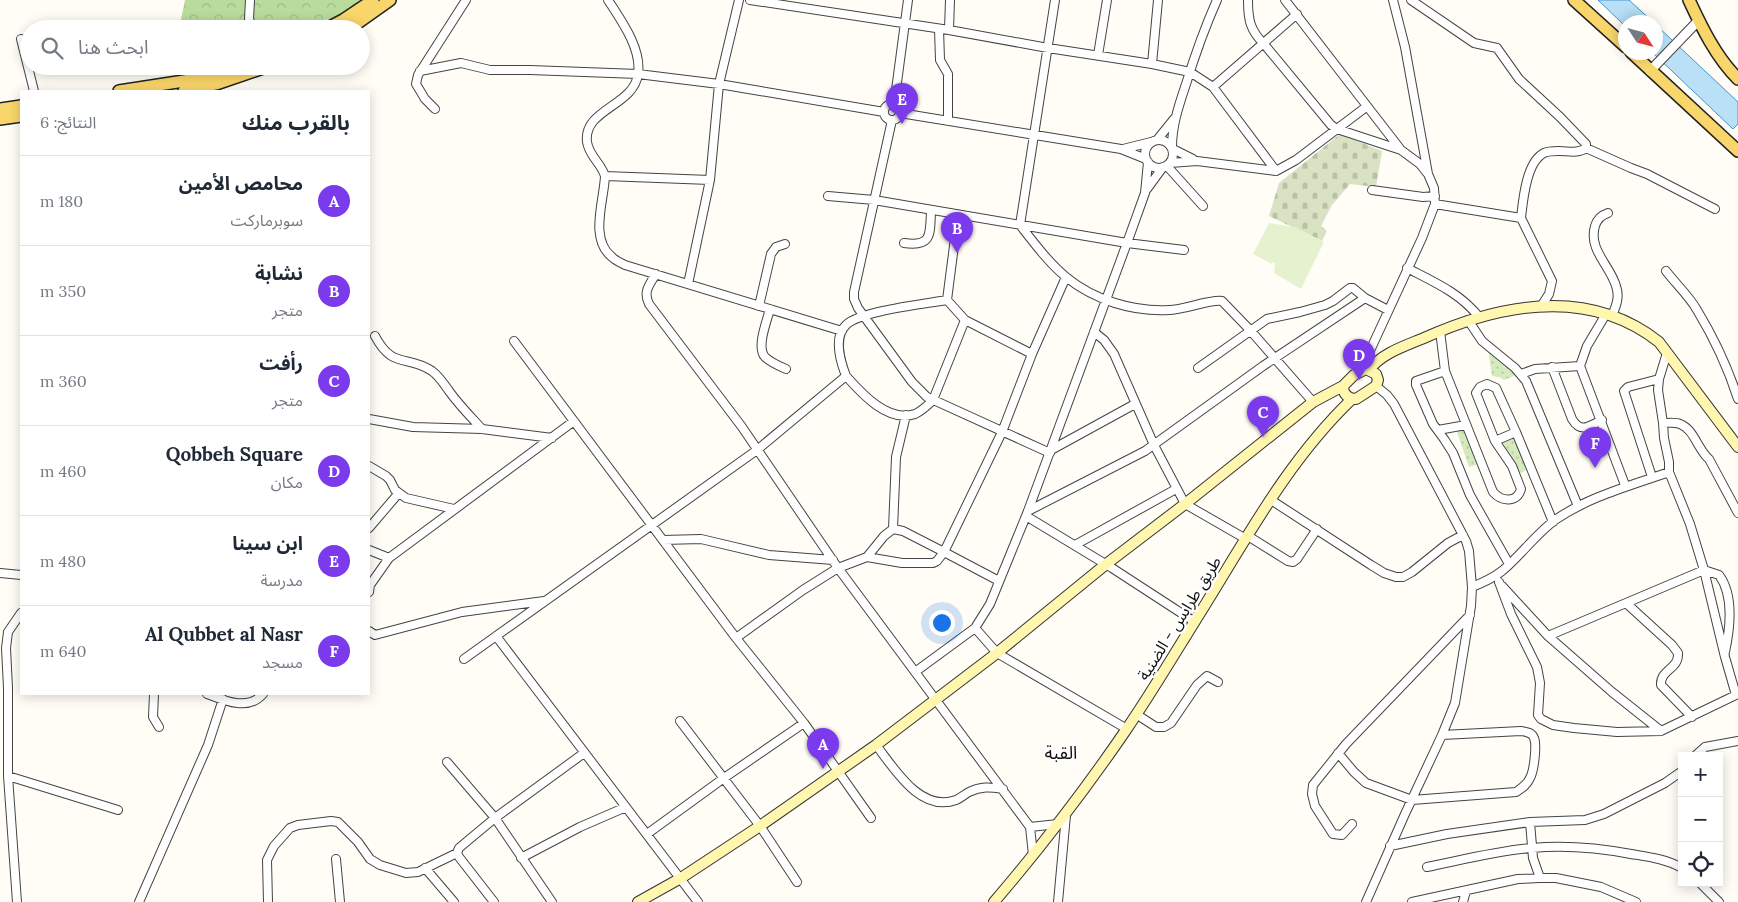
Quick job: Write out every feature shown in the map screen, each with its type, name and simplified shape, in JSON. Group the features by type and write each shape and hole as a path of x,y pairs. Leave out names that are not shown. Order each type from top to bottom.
{"main road":[{"path":"343,20 373,0"},
{"path":"362,20 390,0"},
{"path":"1574,0 1618,40"},
{"path":"1586,0 1618,30"},
{"path":"1689,0 1698,21 1726,67 1738,79"},
{"path":"1645,60 1656,66 1738,141"},
{"path":"1650,60 1738,151"},
{"path":"126,90 184,82 210,75"},
{"path":"189,90 216,84 242,75"},
{"path":"0,109 20,106"},
{"path":"0,119 20,116"},
{"path":"638,902 681,878 760,826 937,700 1313,402 1343,386 1354,374 1368,370 1377,360 1440,331 1468,320 1542,305 1575,307 1609,315 1645,331 1659,342 1738,447"},
{"path":"1343,386 1344,392 1352,399 1362,396 1376,386 1377,377 1374,372 1368,370"},
{"name":"طريق طرابس - الضنية","path":"994,902 1066,815 1127,729 1247,537 1302,455 1352,399"}],"street":[{"path":"248,20 250,0"},
{"path":"436,108 424,99 416,84 420,71 466,0"},
{"path":"608,0 628,31 633,44 638,74 634,87 627,95 615,106 599,114 588,131 587,141 590,153 602,168 605,176 599,232 601,243 611,257 625,265 842,331"},
{"path":"688,284 710,180 719,84 739,0"},
{"path":"750,0 949,30 1190,72 1213,87 1276,171"},
{"path":"894,105 908,0"},
{"path":"949,30 950,0"},
{"path":"1020,225 1055,0"},
{"path":"1098,55 1107,0"},
{"path":"1152,64 1158,0"},
{"path":"916,672 976,628 990,604 1027,514 1145,193 1153,179 1173,156 1173,131 1176,115 1217,0"},
{"path":"1248,0 1248,11 1254,34 1325,118 1337,129 1400,150 1420,164 1428,174"},
{"path":"1285,0 1400,150"},
{"path":"1368,370 1368,355 1422,238 1435,200 1428,174 1405,47 1392,0"},
{"path":"1411,0 1474,43 1498,48 1508,66 1519,79 1560,117 1586,144 1586,148"},
{"path":"1213,87 1296,14"},
{"path":"1656,66 1698,21"},
{"path":"939,29 940,60 948,74 948,121"},
{"path":"420,71 461,63 490,70 638,74 719,84 884,112"},
{"path":"30,75 34,90"},
{"path":"884,112 889,105 899,108 900,114 896,119 892,120"},
{"path":"900,114 1121,149 1147,161 1155,167 1197,160 1276,171 1296,160 1366,106"},
{"path":"884,112 885,116 892,120"},
{"path":"1145,193 1146,149 1176,115"},
{"path":"892,120 854,292 854,299 858,308 920,392 1002,432 1050,451"},
{"path":"1121,149 1163,140 1172,148 1197,160"},
{"path":"1542,305 1549,294 1552,282 1521,218 1530,171 1536,160 1543,154 1578,151 1586,148 1648,174 1715,208"},
{"path":"1167,165 1203,206"},
{"path":"605,176 710,180"},
{"path":"1372,190 1435,200 1521,218"},
{"path":"828,196 874,200 1127,243 1184,250"},
{"path":"904,242 916,245 923,244 928,239 931,210"},
{"path":"1608,213 1604,214 1597,222 1594,237 1596,249 1617,289 1618,300 1588,346 1580,366 1625,485"},
{"path":"958,215 947,300 965,320 1032,354"},
{"path":"1020,225 1066,277 1106,301 1142,308 1169,310 1188,308 1220,300 1250,330 1313,402"},
{"path":"759,306 771,254 776,247 785,244"},
{"path":"1407,268 1454,293 1466,302 1479,318"},
{"path":"1666,271 1697,309 1732,380 1738,399"},
{"path":"656,274 646,289 646,297 649,304 709,382 838,568 1030,827 1033,855"},
{"path":"867,557 902,563 928,564 937,561 944,552 1002,432 1032,354 1066,277"},
{"path":"1198,368 1267,319 1325,305 1350,288 1353,288 1364,298 1388,310"},
{"path":"1027,514 1154,445 1275,358 1364,298"},
{"path":"947,300 865,315 845,325 839,348 846,376 884,410 906,415 914,414 925,408 933,400 965,320"},
{"path":"770,309 760,346 762,354 766,359 786,369"},
{"path":"1468,320 1482,341 1521,374 1529,388 1578,506"},
{"path":"1440,331 1445,371 1490,486 1496,496 1503,499 1514,499 1520,492 1512,466 1495,441 1476,392 1483,385 1490,385 1496,388 1553,522"},
{"path":"1094,332 1104,340 1114,354 1154,445 1185,504 1247,537 1288,562 1293,562 1297,558 1317,529"},
{"path":"375,336 382,348 389,354 400,360 431,370 482,429"},
{"path":"514,341 736,638 804,723 871,818"},
{"path":"1496,580 1537,667 1540,683 1538,710 1541,719 1553,725 1617,732 1661,731 1737,698 1724,657 1704,570 1690,524 1668,472 1669,462 1659,400 1659,379 1667,353"},
{"path":"1521,374 1535,369 1580,366"},
{"path":"1552,367 1572,419 1577,426 1582,428 1602,420"},
{"path":"1445,371 1422,378 1416,382 1416,385 1433,424 1453,453 1470,495 1509,564"},
{"path":"464,659 757,450 846,376"},
{"path":"1652,478 1624,391 1628,386 1659,379"},
{"path":"1366,902 1455,703 1470,615 1472,587 1468,545 1394,404 1376,386"},
{"path":"1050,451 1135,404"},
{"path":"736,638 803,590 838,568 867,557 893,528 896,457 906,415"},
{"path":"370,419 413,427 482,429 552,438"},
{"path":"370,585 389,558 574,421"},
{"path":"1664,423 1680,424 1686,427 1702,453 1708,459 1738,513"},
{"path":"1438,430 1466,425"},
{"path":"1495,441 1516,432"},
{"path":"370,467 390,480 398,494 406,498 454,509"},
{"path":"1472,587 1496,580 1509,564 1553,522 1578,506 1625,485 1668,472"},
{"path":"1518,482 1533,476"},
{"path":"1075,545 1176,488"},
{"path":"370,527 398,494"},
{"path":"1271,500 1371,565 1384,573 1396,577 1407,576 1433,554 1463,535"},
{"path":"1027,514 1195,622"},
{"path":"893,528 903,531 999,580"},
{"path":"663,540 701,539 769,555 833,560"},
{"path":"370,550 389,558"},
{"path":"1548,636 1704,570 1719,575 1725,585 1728,624 1724,657"},
{"path":"0,573 20,575"},
{"path":"1496,580 1548,636 1612,692 1661,731"},
{"path":"370,632 375,636 462,612 548,600"},
{"path":"1626,603 1678,653 1676,663 1662,677 1661,685 1692,717"},
{"path":"17,902 8,776 7,636 10,627 20,614"},
{"path":"1352,824 1342,835 1333,834 1315,806 1312,794 1313,785 1338,753 1470,615"},
{"path":"976,628 997,653 1127,729"},
{"path":"496,636 698,902"},
{"path":"1136,714 1156,727 1164,727 1171,723 1197,685 1206,676 1218,682"},
{"path":"154,695 153,717 159,727"},
{"path":"210,695 240,704 248,704 262,695"},
{"path":"139,902 208,745 223,699"},
{"path":"680,721 760,826 797,882"},
{"path":"646,834 804,723"},
{"path":"1338,753 1366,783 1412,800 1516,792 1525,786 1531,778 1535,742 1533,736 1529,733 1521,731 1442,735"},
{"path":"1699,752 1705,746 1738,741"},
{"path":"876,745 912,789 928,798 946,802 956,800 980,787 988,786 1003,789"},
{"path":"268,902 267,860 274,846 290,828 298,825 338,822 358,842 370,859 380,865 406,873 418,872 457,853 458,848 463,843 584,753"},
{"path":"447,762 495,818 552,902"},
{"path":"1390,846 1447,834 1530,822 1570,822 1594,818 1665,783 1678,774"},
{"path":"8,776 118,810"},
{"path":"521,858 580,827 626,807"},
{"path":"1058,902 1066,815"},
{"path":"1530,822 1532,848 1540,878"},
{"path":"1030,827 1058,824"},
{"path":"1427,866 1532,848 1566,847 1614,851 1659,858 1678,866"},
{"path":"457,853 494,902"},
{"path":"336,859 340,902"},
{"path":"425,868 454,902"},
{"path":"1412,902 1518,879 1556,878 1601,887 1636,902"},
{"path":"1704,887 1719,902"},
{"path":"1463,902 1466,890"}],"green space":[{"path":"185,0 371,0 356,16 322,20 181,20"},
{"path":"1340,134 1382,151 1376,187 1350,184 1332,205 1321,226 1327,231 1322,241 1269,216 1279,183"},
{"path":"1269,223 1295,227 1324,242 1301,289 1274,273 1275,263 1273,262 1272,264 1253,254"},
{"path":"1488,349 1516,375 1504,380 1492,376"},
{"path":"1465,428 1479,464 1469,467 1457,432"},
{"path":"1516,435 1529,469 1520,473 1502,441"}],"water":[{"path":"1598,0 1629,0 1645,15 1618,15 1618,19"},
{"path":"1663,32 1738,102 1738,124 1733,129 1660,60 1663,60"}],"place":[{"name":"ابن سينا","path":"902,124"},
{"name":"نشابة","path":"957,253"},
{"name":"Qobbeh Square","path":"1359,380"},
{"name":"رأفت","path":"1263,437"},
{"name":"Al Qubbet al Nasr","path":"1595,468"},
{"name":"محامص الأمين","path":"823,769"}],"district":[{"name":"القبة","path":"1061,752"}]}
